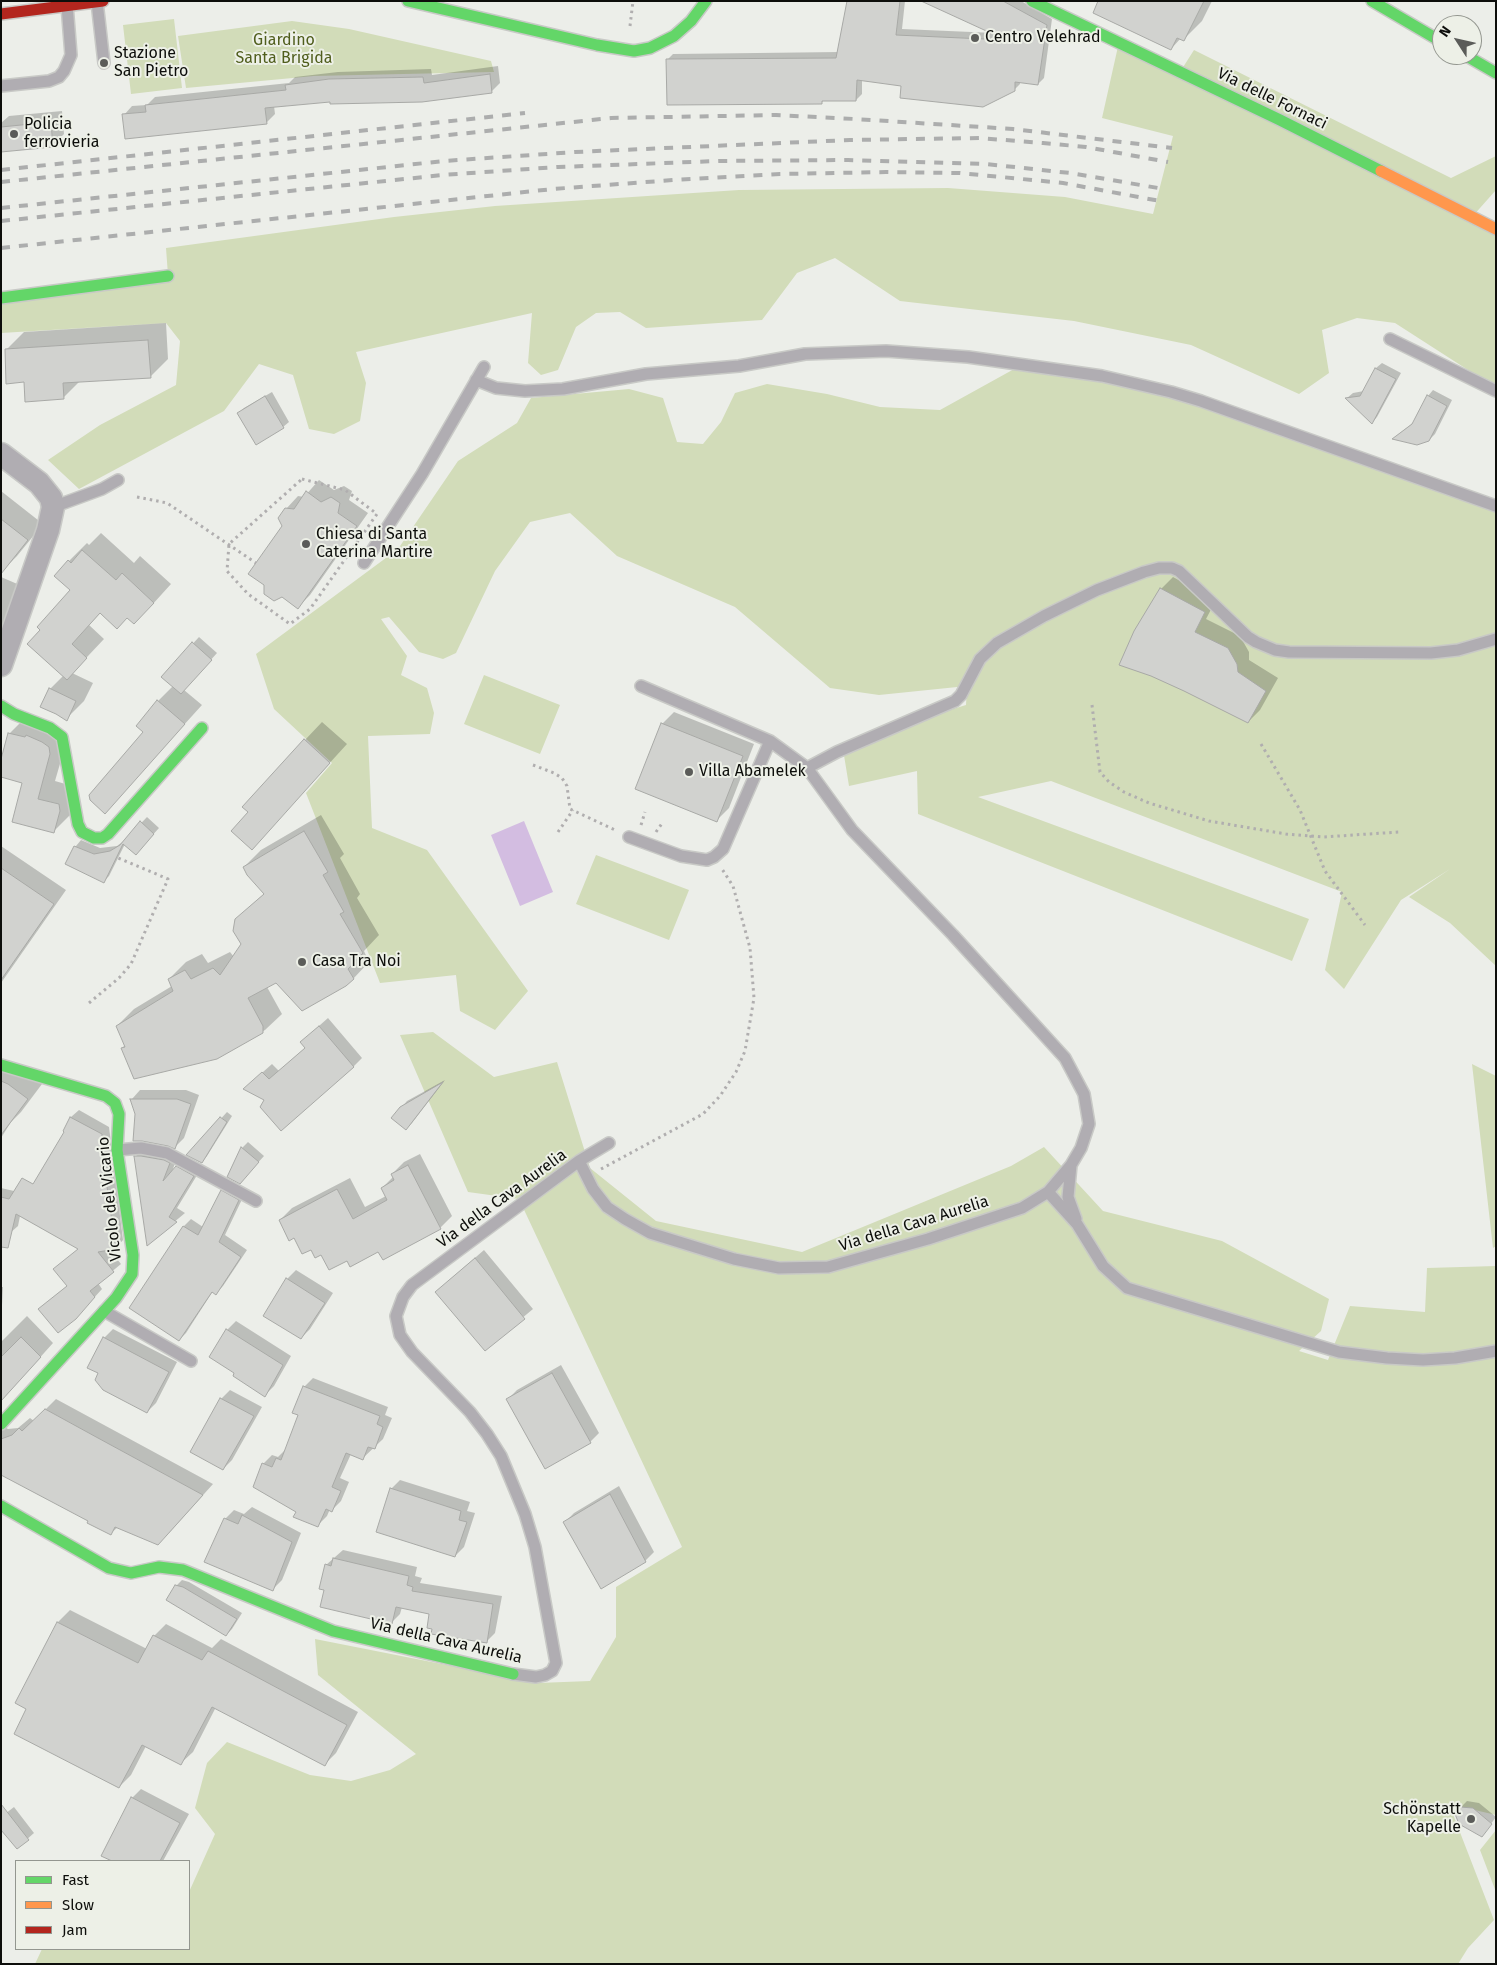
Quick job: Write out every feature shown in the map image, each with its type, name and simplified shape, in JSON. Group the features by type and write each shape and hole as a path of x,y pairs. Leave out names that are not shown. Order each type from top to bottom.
{"street":[{"path":"1,14 66,3 102,1"},
{"path":"408,1 597,45 634,51 650,48 674,36 691,21 706,1"},
{"name":"Via delle Fornaci","path":"1032,1 1280,120 1496,229"},
{"path":"1372,1 1432,36"},
{"path":"1482,64 1496,72"},
{"path":"1,298 168,276"},
{"path":"1,454 40,483 51,498 53,507 48,530 1,665"},
{"path":"1,706 14,714 50,728 62,737 78,824 82,832 94,838 102,838 114,828 202,728"},
{"name":"Vicolo del Vicario","path":"1,1065 106,1096 118,1108 118,1150 132,1241 133,1268 126,1283 104,1311 1,1424"},
{"name":"Via della Cava Aurelia","path":"1,1506 109,1568 131,1573 145,1572 159,1567 183,1570 334,1631 513,1674"}],"lane":[{"path":"97,2 104,63"},
{"path":"1,86 49,82 59,77 64,71 71,55 66,3"},
{"path":"1390,339 1496,391"},
{"path":"476,380 496,388 515,390 563,389 646,374 739,366 805,354 886,351 968,356 1102,376 1178,394 1496,506"},
{"path":"364,563 422,474 484,367"},
{"path":"53,507 102,489 118,480"},
{"path":"807,768 837,752 955,701 961,695 980,659 997,643 1044,616 1097,590 1159,568 1172,568 1179,571 1248,637 1275,650 1289,652 1431,653 1458,650 1496,639"},
{"name":"Via della Cava Aurelia","path":"513,1674 536,1677 545,1675 552,1671 556,1663 535,1548 525,1514 501,1456 470,1412 412,1352 400,1335 396,1316 403,1297 412,1285 579,1161 593,1189 607,1207 650,1233 734,1259 779,1268 828,1268 1022,1208 1048,1192 1072,1165 1081,1148 1089,1124 1084,1094 1065,1058 947,928 852,830 807,768 770,741 642,686"},
{"path":"629,837 681,856 707,860 714,857 723,849 770,741"},
{"path":"579,1161 609,1143"},
{"path":"118,1150 141,1148 167,1154 256,1201"},
{"path":"1072,1165 1068,1197 1077,1224"},
{"path":"1048,1192 1077,1224 1103,1266 1127,1288 1339,1352 1423,1360 1455,1358 1496,1351"},
{"path":"104,1311 191,1361"}],"path":[{"path":"302,479 346,490 377,514 310,609 290,624 248,594 227,571 229,544 302,479"},
{"path":"137,497 167,503 256,563"},
{"path":"1092,705 1100,772 1109,782 1124,792 1150,803 1209,821 1248,829 1323,837 1399,832"},
{"path":"1261,744 1300,810 1325,871 1365,925"},
{"path":"533,765 562,778 567,786 570,809 629,837"},
{"path":"558,832 573,810"},
{"path":"642,821 645,812"},
{"path":"656,832 663,822"},
{"path":"89,1003 119,978 131,964 168,878 110,854"},
{"path":"587,1176 703,1114 720,1096 736,1072 745,1051 754,998 750,948 733,886 714,857"}],"green space":[{"path":"174,19 182,88 131,94 123,25"},
{"name":"Giardino Santa Brigida","path":"292,21 349,29 491,61 494,72 314,76 186,88 178,36"},
{"path":"1119,42 1180,72 1194,50 1451,178 1496,156 1496,190 1472,217 1496,229 1496,388 1395,323 1357,318 1322,330 1329,373 1299,394 1191,345 1074,321 900,301 835,258 797,273 762,320 646,328 620,312 596,313 576,327 558,370 541,375 528,363 532,313 356,352 366,383 360,421 334,434 309,429 293,375 259,364 224,411 79,489 48,460 100,425 176,385 180,341 166,323 1,333 1,298 168,275 166,248 394,217 495,206 739,190 948,188 1065,197 1153,214 1173,136 1102,118"},
{"path":"1025,363 1143,385 1496,506 1496,966 1450,923 1409,897 1450,869 1401,900 1344,989 1325,970 1342,892 1051,781 978,797 1309,919 1292,961 918,814 917,771 849,786 842,743 966,705 967,686 879,695 830,688 735,607 617,556 570,513 530,522 495,571 456,653 443,659 419,652 389,617 381,619 407,656 401,675 427,688 434,713 430,734 368,736 372,828 427,850 528,991 495,1030 460,1011 456,975 380,983 306,793 332,763 274,709 256,654 398,549 458,461 517,423 531,398 629,389 663,398 677,442 703,444 721,422 735,393 767,384 827,394 880,407 940,410"},
{"path":"484,675 560,705 540,754 464,724"},
{"path":"596,855 689,890 669,940 576,904"},
{"path":"433,1032 494,1077 557,1062 590,1168 656,1221 802,1252 1011,1166 1044,1147 1103,1211 1222,1241 1329,1299 1321,1331 1299,1351 1328,1360 1350,1306 1425,1312 1427,1268 1496,1266 1496,1815 1449,1804 1494,1920 1468,1948 1458,1964 35,1964 42,1950 190,1950 190,1890 215,1834 195,1808 207,1763 227,1742 310,1775 351,1781 390,1770 416,1754 318,1675 315,1639 538,1683 590,1681 616,1637 616,1587 682,1547 519,1199 468,1192 400,1035"},
{"path":"1472,1064 1496,1076 1496,1246 1493,1248"},
{"path":"1496,1830 1496,1892 1480,1850"}],"shaded area":[{"path":"524,821 553,892 520,906 491,835"}],"building":[{"path":"847,1 900,1 896,35 1006,40 921,1 1003,1 1047,25 1038,85 1015,82 1015,91 983,107 900,98 901,86 857,80 856,101 822,101 822,104 667,105 666,59 836,58"},
{"path":"1098,1 1204,1 1184,41 1177,38 1171,50 1093,13"},
{"path":"490,74 492,93 422,102 330,104 330,102 265,108 267,124 125,139 122,114 146,112 145,105 286,90 285,85 329,79 423,77 424,83"},
{"path":"51,122 53,147 1,152 1,127"},
{"path":"148,340 151,378 63,383 64,399 25,402 24,382 6,384 5,349"},
{"path":"1375,368 1396,379 1372,424 1345,398 1360,396"},
{"path":"1427,395 1447,406 1429,441 1417,445 1392,439 1412,424"},
{"path":"265,396 284,428 256,445 237,413"},
{"name":"Chiesa di Santa Caterina Martire","path":"306,491 321,502 331,497 340,503 338,513 357,526 298,609 282,597 274,601 264,594 264,585 248,574 282,526 278,518 285,508 294,509"},
{"path":"1,519 28,540 1,574"},
{"path":"82,550 116,580 122,573 154,603 134,624 127,618 117,629 100,613 72,644 87,658 67,680 27,644 40,630 37,627 70,590 54,576 68,560 71,563"},
{"path":"1160,588 1205,612 1195,632 1228,648 1237,664 1238,672 1266,691 1248,723 1151,676 1119,665 1134,631"},
{"path":"192,642 212,660 181,694 161,677"},
{"path":"49,688 76,701 67,721 40,707"},
{"path":"157,700 185,724 105,814 90,800 89,795 143,732 136,726"},
{"name":"Villa Abamelek","path":"661,723 743,756 717,822 635,789"},
{"path":"8,733 25,737 26,735 49,747 50,754 38,799 59,804 60,811 54,833 12,822 22,783 1,777 1,759"},
{"path":"304,739 330,763 252,850 231,831 248,812 242,807"},
{"path":"140,821 154,834 136,855 123,844 104,883 65,864 74,846 94,854 110,851 120,845"},
{"name":"Casa Tra Noi","path":"304,831 328,872 323,875 344,912 340,914 363,953 348,969 354,979 346,986 302,1011 276,983 248,998 263,1026 263,1033 217,1059 134,1079 121,1048 125,1047 116,1026 173,991 168,979 185,970 191,979 213,968 220,975 241,944 233,931 235,919 264,894 247,875 243,867"},
{"path":"1,868 54,904 1,980"},
{"path":"319,1026 354,1067 281,1131 260,1107 264,1100 243,1089 262,1072 269,1079 305,1048 300,1042"},
{"path":"1,1081 28,1099 1,1135"},
{"path":"443,1082 406,1130 391,1118 400,1107"},
{"path":"130,1099 177,1099 191,1104 175,1149 142,1141 133,1141 135,1114"},
{"path":"70,1117 102,1134 102,1152 116,1249 98,1252 114,1272 90,1291 95,1297 76,1319 58,1333 38,1309 67,1286 53,1269 78,1249 16,1214 8,1248 1,1247 1,1197 9,1199 22,1178 33,1184 64,1132"},
{"path":"220,1117 227,1122 202,1163 186,1155"},
{"path":"241,1147 259,1162 240,1184 227,1177"},
{"path":"134,1156 164,1160 170,1163 163,1181 176,1166 194,1176 169,1217 177,1222 147,1246"},
{"path":"408,1165 441,1229 383,1260 378,1252 350,1267 347,1261 329,1270 321,1255 315,1258 311,1250 302,1254 294,1238 289,1241 279,1220 337,1189 353,1219 387,1200 381,1188 394,1180 391,1174"},
{"path":"221,1190 239,1200 219,1242 241,1257 216,1295 212,1292 179,1341 129,1308 183,1226 198,1235"},
{"path":"475,1258 525,1319 485,1351 435,1292"},
{"path":"286,1278 325,1303 301,1339 263,1316"},
{"path":"226,1329 283,1365 265,1397 233,1376 234,1373 209,1357"},
{"path":"21,1337 41,1357 1,1401 1,1357"},
{"path":"103,1337 169,1372 147,1413 103,1390 95,1380 98,1373 87,1368"},
{"path":"552,1373 591,1443 545,1469 506,1399"},
{"path":"303,1386 380,1416 377,1424 383,1427 375,1449 368,1447 363,1460 346,1453 332,1487 341,1491 332,1512 326,1509 318,1527 293,1517 296,1512 253,1487 262,1463 272,1467 276,1458 281,1460 298,1415 292,1413"},
{"path":"220,1398 254,1416 223,1470 190,1452"},
{"path":"45,1409 203,1495 158,1545 115,1527 111,1535 87,1523 88,1521 1,1475 1,1439 12,1435 19,1428 22,1431"},
{"path":"390,1488 461,1511 459,1520 467,1522 455,1557 376,1532"},
{"path":"610,1494 646,1562 601,1589 563,1522"},
{"path":"242,1515 292,1542 273,1591 204,1562 224,1518 238,1524"},
{"path":"333,1558 409,1576 407,1585 413,1587 412,1591 493,1604 487,1643 431,1634 432,1629 427,1628 429,1614 396,1607 392,1624 320,1607 324,1590 319,1589 325,1564 331,1566"},
{"path":"175,1585 183,1587 237,1619 226,1636 166,1600"},
{"path":"57,1622 138,1663 153,1635 202,1660 208,1651 347,1725 325,1766 212,1707 181,1765 142,1745 119,1788 14,1734 26,1709 15,1703"},
{"path":"131,1797 180,1823 161,1860 110,1860 101,1856"},
{"path":"1,1804 29,1840 17,1849 1,1830"},
{"name":"Schönstatt Kapelle","path":"1460,1807 1473,1808 1492,1824 1482,1837 1459,1824 1455,1814"}],"railway":[{"path":"1,170 525,113"},
{"path":"1,182 611,118 776,115 855,119 1013,129 1172,148"},
{"path":"1,208 444,161 575,152 850,140 979,138 1086,147 1168,162"},
{"path":"1,221 443,175 558,167 719,161 848,160 986,164 1070,173 1164,189"},
{"path":"1,248 553,189 780,174 960,173 1063,183 1160,201"}],"traffic: fast":[{"path":"408,1 597,45 634,51 650,48 674,36 691,21 706,1"},
{"path":"1032,1 1280,120 1381,171"},
{"path":"1372,1 1432,36"},
{"path":"1482,65 1496,73"},
{"path":"1,298 168,276"},
{"path":"1,706 14,714 50,728 62,737 78,824 82,832 94,838 102,838 108,834 202,728"},
{"path":"1,1065 106,1096 115,1103 119,1114 117,1150 133,1255 132,1274 116,1298 1,1424"},
{"path":"1,1506 109,1568 131,1573 159,1567 183,1570 333,1631 513,1674"}],"traffic: slow":[{"path":"1381,171 1496,229"}],"traffic: jam":[{"path":"1,14 103,1"}],"place":[{"name":"Centro Velehrad","path":"975,38"},
{"name":"Stazione San Pietro","path":"104,63"},
{"name":"Policia ferrovieria","path":"14,134"},
{"name":"Chiesa di Santa Caterina Martire","path":"306,544"},
{"name":"Villa Abamelek","path":"689,772"},
{"name":"Casa Tra Noi","path":"302,962"},
{"name":"Schönstatt Kapelle","path":"1471,1819"}]}
